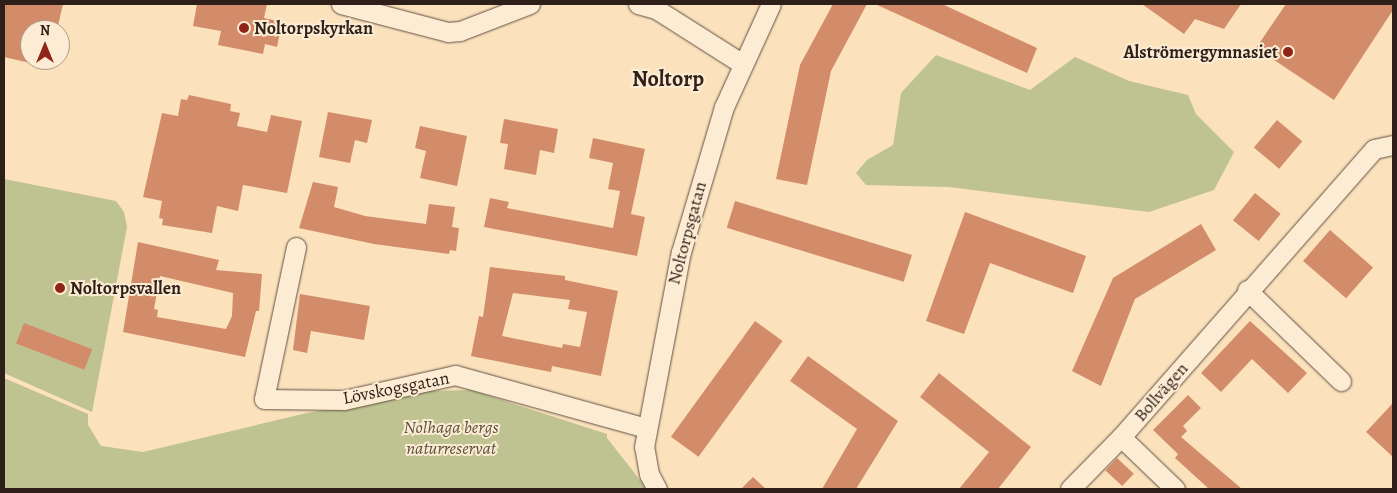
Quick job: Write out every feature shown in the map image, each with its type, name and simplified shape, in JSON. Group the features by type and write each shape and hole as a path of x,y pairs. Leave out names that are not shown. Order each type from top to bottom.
{"street":[{"path":"341,4 448,32 460,31 530,4"},
{"path":"638,4 656,10 741,63"},
{"name":"Noltorpsgatan","path":"653,481 644,447 646,428 692,206 741,63 771,4"},
{"name":"Bollvägen","path":"1070,489 1121,437 1247,290 1374,149 1393,145"},
{"name":"Lövskogsgatan","path":"296,247 264,400 344,400 455,376 646,428"},
{"path":"1247,290 1341,381"},
{"path":"1121,437 1176,489"}],"green space":[{"path":"936,55 1030,90 1075,57 1129,81 1188,95 1196,114 1234,152 1214,190 1149,212 949,187 866,185 856,173 867,160 893,145 901,93"},
{"name":"Noltorpsvallen","path":"4,179 116,201 124,212 127,227 92,412 4,373"},
{"name":"Nolhaga bergs naturreservat","path":"4,378 88,414 88,425 101,446 143,452 307,413 427,391 471,390 607,434 607,438 647,489 4,489"}],"building":[{"path":"4,4 63,4 59,20 20,20 20,61 4,57"},
{"name":"Noltorpskyrkan","path":"197,4 267,4 264,18 282,22 277,47 265,44 263,54 218,45 221,31 193,26"},
{"path":"833,4 867,4 831,71 807,185 776,179 800,65"},
{"path":"875,4 942,4 1037,48 1027,73"},
{"path":"1142,4 1241,4 1224,29 1195,19 1184,34"},
{"path":"1286,4 1393,4 1393,10 1334,100 1256,48"},
{"path":"189,95 231,104 230,111 240,113 237,126 267,132 271,115 302,121 287,193 243,185 238,211 217,206 212,233 162,225 163,219 159,218 162,201 143,197 162,113 178,116 181,99 187,100"},
{"path":"328,112 372,120 367,143 355,140 350,163 319,157"},
{"path":"504,119 558,129 554,153 540,150 536,175 504,169 508,144 500,143"},
{"path":"1277,120 1302,141 1279,169 1254,148"},
{"path":"420,126 467,136 457,186 420,178 426,151 415,148"},
{"path":"593,138 645,149 631,214 645,217 637,256 484,227 490,198 509,202 507,208 613,228 620,191 608,189 613,163 589,158"},
{"path":"313,182 338,187 334,207 365,216 426,224 429,204 455,207 452,227 459,228 456,251 450,250 449,254 374,244 299,228"},
{"path":"1255,193 1281,214 1259,241 1233,220"},
{"path":"735,201 912,255 904,282 727,228"},
{"path":"965,212 1086,256 1073,293 990,263 964,334 926,321"},
{"path":"1201,224 1216,250 1135,299 1101,386 1072,371 1113,278"},
{"path":"1330,230 1373,267 1346,298 1303,261"},
{"path":"138,242 219,260 216,270 262,274 259,311 256,311 245,357 123,332","holes":["160,276 233,293 232,316 226,329 157,317 158,310 154,309"]},
{"path":"490,267 565,276 565,280 618,291 601,376 552,366 551,372 471,356 479,316 483,317","holes":["513,293 570,300 568,309 587,312 580,347 563,344 562,348 502,336"]},
{"path":"300,294 370,306 364,340 311,331 307,353 293,350"},
{"path":"755,321 783,341 698,457 671,437"},
{"path":"1250,321 1307,373 1288,393 1252,359 1221,392 1201,373"},
{"path":"24,323 92,349 84,370 16,344"},
{"path":"808,356 898,421 856,489 822,489 857,429 790,381"},
{"path":"939,373 1031,447 998,489 959,489 989,452 920,397"},
{"path":"1188,395 1201,408 1183,426 1187,431 1181,437 1242,489 1209,489 1175,458 1178,454 1153,430"},
{"path":"1393,403 1393,457 1366,432"},
{"path":"1117,458 1134,474 1122,486 1105,470"},
{"path":"753,477 766,489 741,489"}],"place":[{"name":"Noltorpskyrkan","path":"244,28"},
{"name":"Alströmergymnasiet","path":"1288,52"},
{"name":"Noltorpsvallen","path":"60,288"}],"district":[{"name":"Noltorp","path":"668,80"}]}
